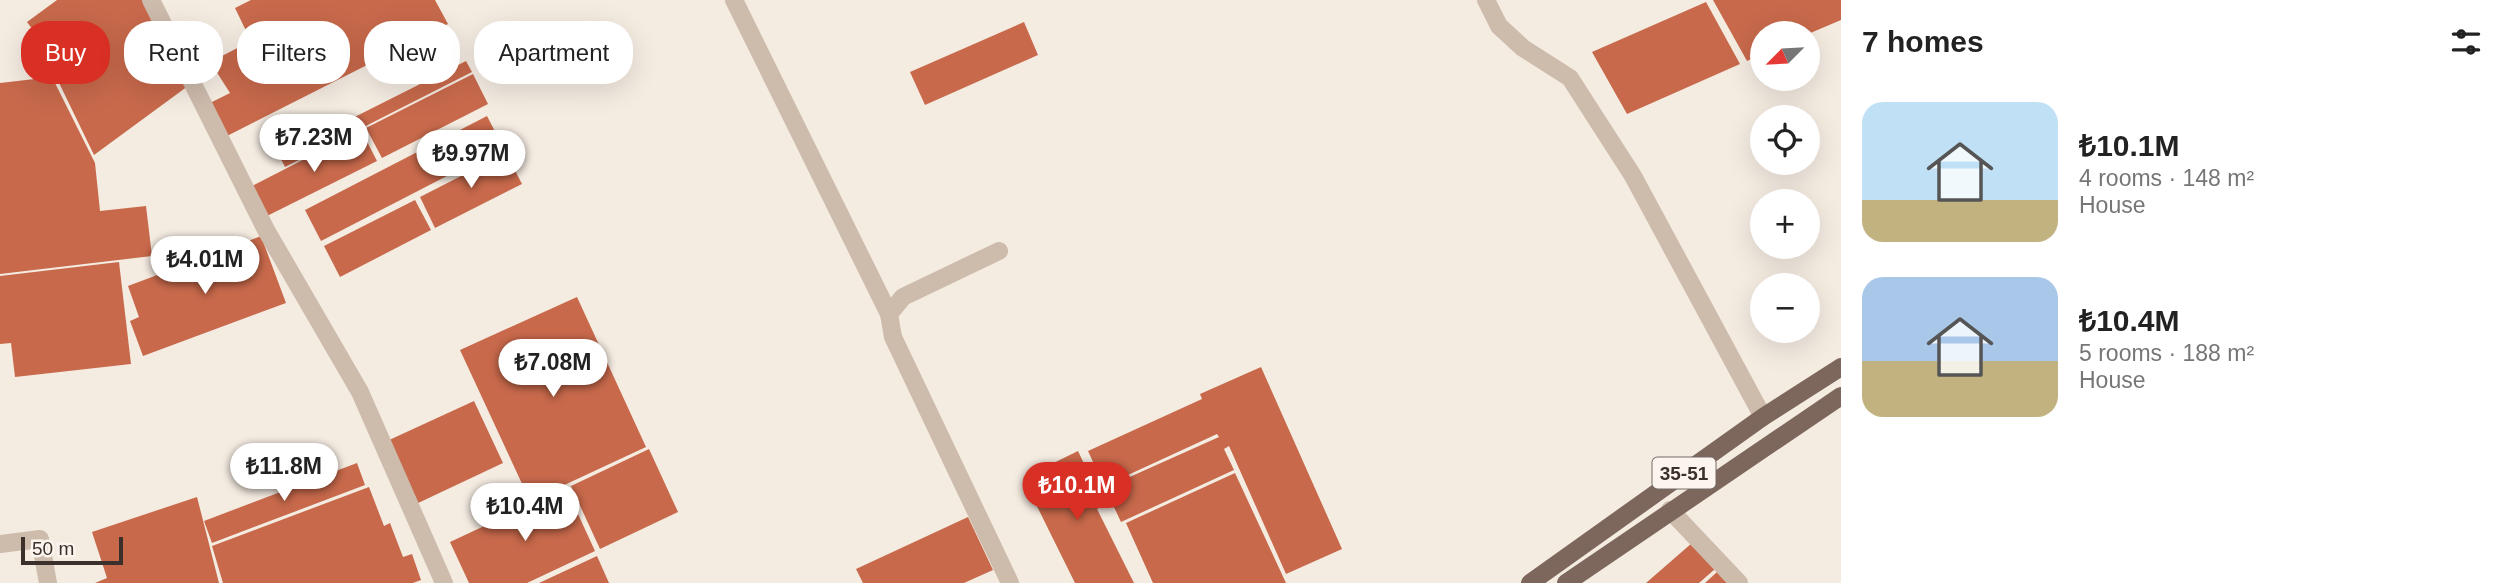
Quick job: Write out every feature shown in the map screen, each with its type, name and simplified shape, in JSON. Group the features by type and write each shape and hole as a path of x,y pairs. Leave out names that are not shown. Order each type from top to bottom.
{"main road":[{"name":"35-51","path":"1530,583 1763,417 1841,367"},
{"name":"35-51","path":"1566,583 1841,396"}],"street":[{"path":"151,0 266,230 360,392 444,583"},
{"path":"734,0 889,314 893,337 1010,583"},
{"path":"1486,0 1499,26 1523,48 1570,78 1633,176 1763,417"},
{"path":"889,314 903,297 999,251"},
{"path":"1670,510 1739,583"},
{"path":"0,544 40,539 48,583"}],"building":[{"path":"57,0 147,0 157,21 124,21 124,84 188,86 94,155 60,84 110,84 110,21 28,21"},
{"path":"251,0 435,0 446,21 364,21 364,67 350,74 350,21 241,21 235,8"},
{"path":"1713,0 1841,0 1841,20 1820,29 1820,21 1750,21 1750,60 1747,61"},
{"path":"1706,2 1740,64 1627,114 1592,52"},
{"path":"1024,22 1038,55 925,105 910,72"},
{"path":"237,48 237,84 330,84 225,137 208,104 230,93 223,82 223,55"},
{"path":"466,61 472,72 460,78 460,64"},
{"path":"473,74 474,84 478,84 488,104 382,158 366,128 453,84 460,84 460,81"},
{"path":"21,81 21,84 56,84 95,163 100,211 146,206 152,256 0,274 0,83"},
{"path":"420,84 448,84 285,167 279,155"},
{"path":"487,116 503,147 321,241 305,210"},
{"path":"361,130 377,161 265,217 250,187"},
{"path":"506,153 522,184 435,228 420,197"},
{"path":"415,200 431,230 340,277 324,246"},
{"path":"261,236 286,303 143,356 130,321 139,317 128,286"},
{"path":"119,262 131,364 15,377 11,343 0,344 0,276"},
{"path":"577,297 646,447 530,501 460,350"},
{"path":"1261,367 1342,549 1286,574 1229,446 1224,449 1234,470 1121,522 1105,488 1219,437 1217,434 1104,486 1088,451 1202,399 1200,394"},
{"path":"474,401 503,463 416,504 387,441"},
{"path":"649,449 678,512 600,549 571,486"},
{"path":"1078,451 1104,506 1097,509 1134,583 1075,583 1023,478"},
{"path":"357,463 365,485 212,543 204,521"},
{"path":"1235,473 1286,583 1153,583 1126,523"},
{"path":"369,487 384,526 390,523 403,557 412,554 421,580 413,583 223,583 212,546"},
{"path":"566,488 595,551 527,583 469,583 450,542"},
{"path":"197,497 219,583 95,583 107,578 92,532"},
{"path":"968,517 993,570 964,583 863,583 856,569"},
{"path":"1692,543 1715,569 1699,583 1646,583"},
{"path":"597,556 609,583 539,583"},
{"path":"1717,572 1727,583 1705,583"}]}
